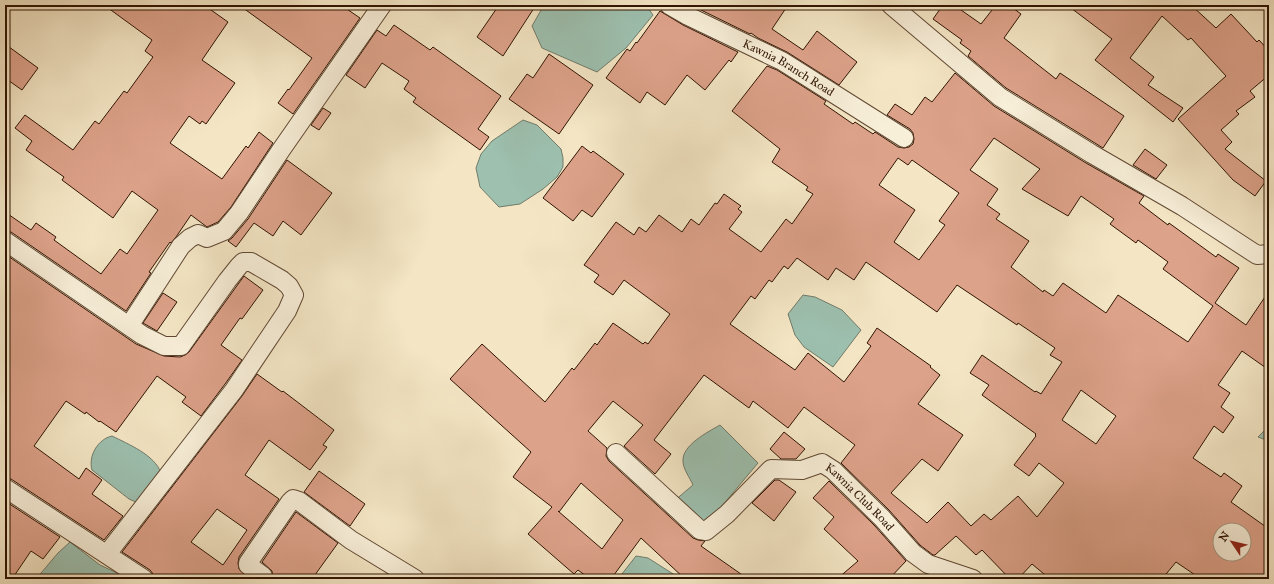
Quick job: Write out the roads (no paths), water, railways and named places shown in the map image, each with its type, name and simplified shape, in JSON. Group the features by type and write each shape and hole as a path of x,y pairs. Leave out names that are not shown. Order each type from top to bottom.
{"street":[{"path":"129,326 181,246 190,238 198,234 207,238 224,231 239,213 382,5"},
{"name":"Kawnia Branch Road","path":"670,5 688,16 782,61 904,138"},
{"path":"891,5 1000,97 1092,154 1182,206 1257,256 1269,254"},
{"path":"5,241 142,335 164,346 181,346 227,281 243,262 251,262 282,280 289,286 294,295 287,311 234,390 107,554"},
{"name":"Kawnia Club Road","path":"616,453 700,530 706,531 726,514 771,469 802,470 822,463 833,470 882,518 913,553 928,564 973,579"},
{"path":"5,488 144,579"},
{"path":"261,579 263,576 248,565 248,563 293,499 299,501 351,540 415,579"}]}
